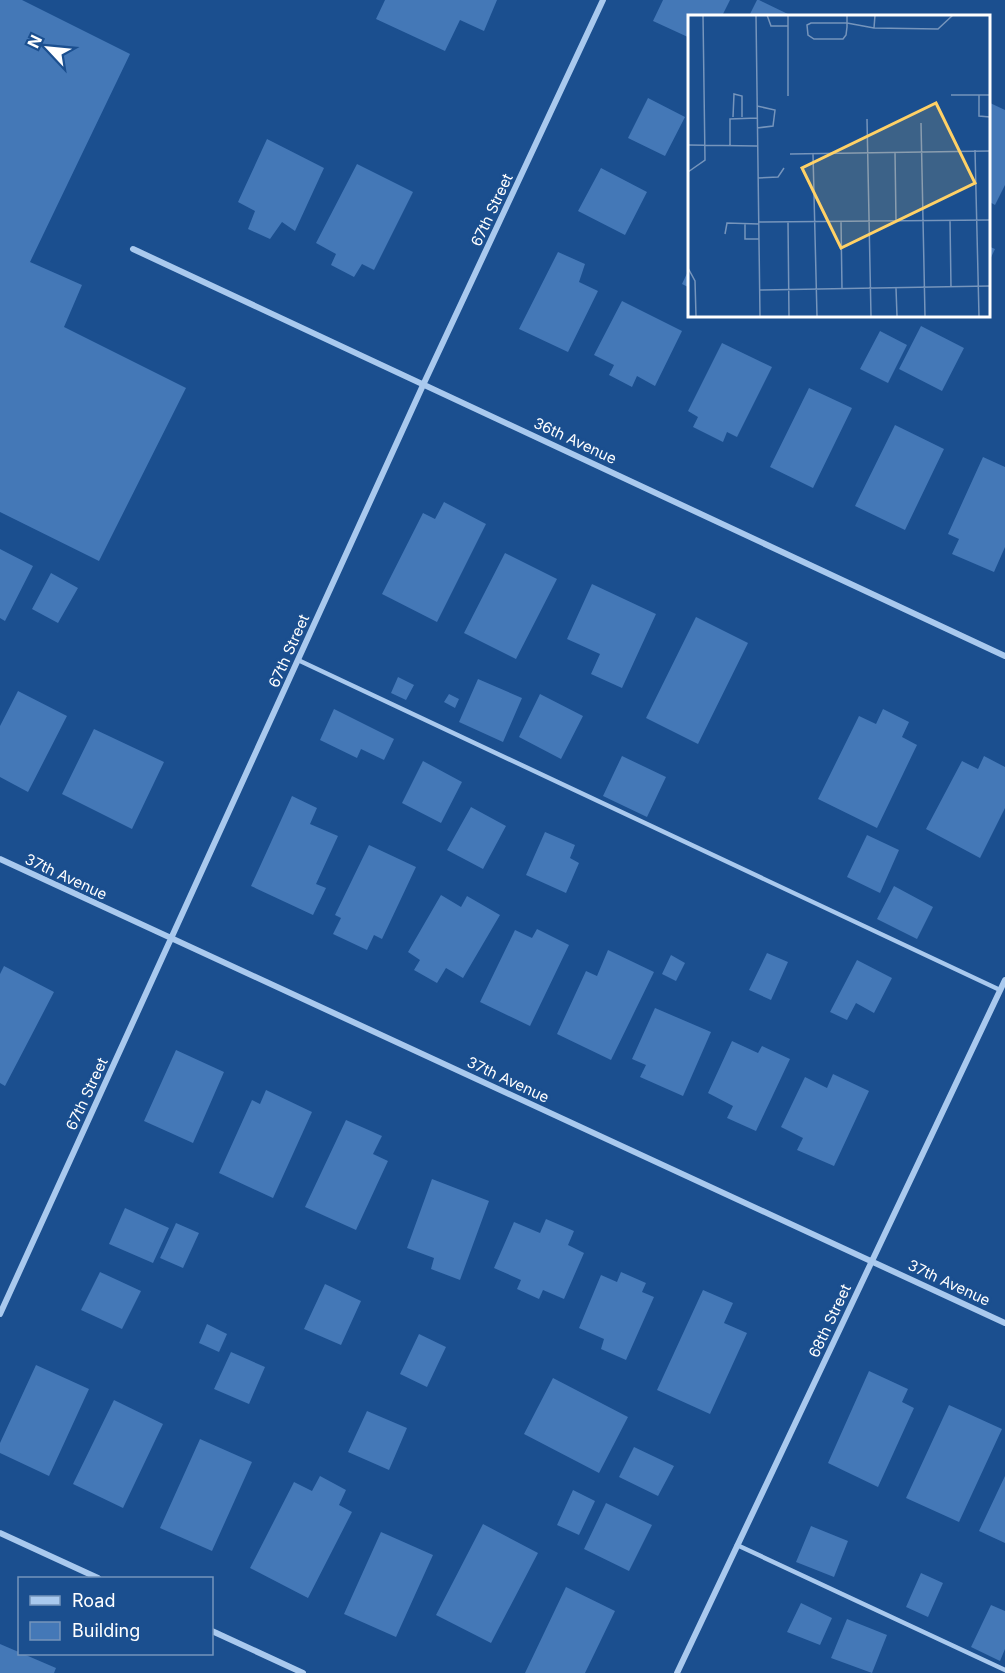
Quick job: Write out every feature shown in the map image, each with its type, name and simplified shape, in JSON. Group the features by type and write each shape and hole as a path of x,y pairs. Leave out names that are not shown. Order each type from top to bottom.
{"street":[{"name":"67th Street","path":"0,1314 424,383 603,0"},
{"name":"36th Avenue","path":"133,249 1005,656"},
{"name":"37th Avenue","path":"0,859 873,1260 1005,1323"},
{"name":"68th Street","path":"677,1673 1005,980"},
{"path":"0,1533 96,1577"},
{"path":"213,1631 303,1673"}],"lane":[{"path":"298,660 1000,990"},
{"path":"737,1545 1005,1670"}],"building":[{"path":"0,0 22,0 130,54 30,262 82,285 64,327 186,388 99,561 0,512"},
{"path":"385,0 497,0 484,31 460,20 445,51 376,19"},
{"path":"663,0 730,0 722,15 688,15 688,37 653,21"},
{"path":"759,0 790,15 750,15"},
{"path":"648,98 685,117 665,156 628,138"},
{"path":"990,103 1005,110 1005,185 995,205 990,202"},
{"path":"267,139 324,168 295,231 282,222 270,239 248,229 255,211 238,202"},
{"path":"357,164 413,192 374,270 362,264 354,277 331,265 336,254 316,243"},
{"path":"601,168 647,192 625,235 578,211"},
{"path":"990,247 995,249 990,260"},
{"path":"558,252 585,264 579,282 598,291 568,352 519,329"},
{"path":"688,271 688,287 682,284"},
{"path":"622,301 682,331 655,386 637,376 632,387 609,375 614,365 594,355"},
{"path":"921,326 964,348 942,391 899,369"},
{"path":"880,331 907,345 888,383 860,369"},
{"path":"722,343 772,367 737,437 727,432 723,442 693,427 698,417 688,411"},
{"path":"809,388 852,408 813,488 770,467"},
{"path":"895,425 944,449 905,530 855,506"},
{"path":"983,457 1005,467 1005,547 994,572 952,554 959,539 948,534"},
{"path":"444,502 486,524 437,622 382,594 423,513 435,519"},
{"path":"0,549 33,566 5,621 0,618"},
{"path":"505,553 557,579 516,659 464,633"},
{"path":"51,573 78,588 58,623 32,609"},
{"path":"592,584 656,614 622,688 591,674 600,654 567,639"},
{"path":"696,617 748,643 698,744 646,718"},
{"path":"398,677 414,685 406,700 391,693"},
{"path":"478,679 522,698 503,742 459,722"},
{"path":"18,691 67,716 28,792 0,777 0,726"},
{"path":"449,694 459,699 455,708 444,702"},
{"path":"540,694 583,716 561,759 519,737"},
{"path":"334,709 394,739 384,760 361,749 357,758 320,740"},
{"path":"883,709 909,722 902,737 917,745 877,828 818,799 859,716 876,724"},
{"path":"94,729 164,762 132,829 62,794"},
{"path":"622,756 666,777 647,817 603,796"},
{"path":"984,756 1005,767 1005,808 980,858 926,829 962,761 978,769"},
{"path":"423,761 462,782 441,823 402,803"},
{"path":"292,796 317,808 310,824 338,836 316,884 326,888 313,915 251,886"},
{"path":"471,807 506,826 483,869 447,850"},
{"path":"545,832 575,845 570,858 579,863 566,893 526,875"},
{"path":"867,835 899,850 880,893 847,877"},
{"path":"369,845 416,867 382,939 374,935 367,950 333,934 341,918 335,915"},
{"path":"894,886 933,907 917,939 877,919"},
{"path":"441,895 461,907 467,896 500,915 463,978 446,968 437,983 414,970 420,960 408,952"},
{"path":"537,929 569,945 530,1026 480,1002 515,930 532,938"},
{"path":"608,950 654,972 611,1060 557,1034 586,971 597,976"},
{"path":"767,953 788,962 771,1000 749,990"},
{"path":"671,955 685,963 676,981 662,974"},
{"path":"857,960 892,978 874,1013 856,1003 847,1020 830,1012"},
{"path":"4,966 54,992 5,1086 0,1083 0,974"},
{"path":"655,1008 711,1032 683,1096 640,1077 646,1065 632,1059"},
{"path":"732,1041 758,1053 762,1046 790,1059 756,1131 727,1118 733,1106 708,1093"},
{"path":"176,1050 224,1072 193,1143 144,1121"},
{"path":"833,1074 869,1091 834,1166 797,1150 803,1138 781,1127 805,1077 827,1088"},
{"path":"266,1090 312,1112 273,1198 219,1173 252,1100 260,1104"},
{"path":"346,1120 382,1136 373,1154 388,1161 356,1230 305,1207"},
{"path":"432,1179 489,1201 460,1280 431,1269 434,1258 407,1248"},
{"path":"125,1208 169,1228 153,1263 109,1244"},
{"path":"546,1219 574,1231 568,1245 584,1253 564,1299 543,1290 539,1299 517,1289 521,1280 494,1268 514,1222 540,1233"},
{"path":"176,1223 199,1233 183,1268 160,1258"},
{"path":"100,1272 141,1291 122,1329 81,1310"},
{"path":"621,1272 646,1283 642,1292 654,1297 626,1360 601,1349 604,1339 579,1328 601,1275 617,1282"},
{"path":"325,1284 361,1301 341,1345 304,1329"},
{"path":"703,1290 733,1303 724,1323 747,1333 710,1414 657,1390"},
{"path":"207,1324 227,1334 219,1352 199,1343"},
{"path":"419,1334 446,1347 427,1387 400,1374"},
{"path":"231,1352 265,1367 249,1404 214,1389"},
{"path":"36,1365 89,1389 49,1476 0,1453 0,1443"},
{"path":"869,1371 908,1389 902,1402 914,1408 878,1487 828,1463"},
{"path":"553,1378 628,1417 599,1473 524,1434"},
{"path":"114,1400 163,1424 123,1508 73,1484"},
{"path":"949,1405 1002,1429 959,1522 906,1498"},
{"path":"367,1411 407,1428 389,1470 348,1452"},
{"path":"200,1439 252,1462 212,1551 160,1528"},
{"path":"634,1447 674,1466 658,1496 619,1477"},
{"path":"320,1476 346,1490 339,1505 352,1512 308,1598 250,1568 294,1482 312,1491"},
{"path":"1005,1476 1005,1543 979,1531"},
{"path":"573,1490 595,1501 579,1535 557,1525"},
{"path":"606,1503 652,1525 629,1571 584,1549"},
{"path":"483,1524 538,1553 491,1643 436,1615"},
{"path":"811,1526 848,1541 834,1577 796,1562"},
{"path":"381,1532 433,1555 396,1637 344,1614"},
{"path":"921,1573 943,1583 928,1617 906,1607"},
{"path":"566,1587 615,1611 585,1673 525,1673"},
{"path":"801,1603 832,1618 820,1645 787,1632"},
{"path":"991,1605 1005,1611 1005,1649 1000,1661 971,1647"},
{"path":"847,1619 887,1635 872,1673 831,1658"},
{"path":"0,1644 18,1652 18,1655 26,1655 56,1668 54,1673 0,1673"}]}
